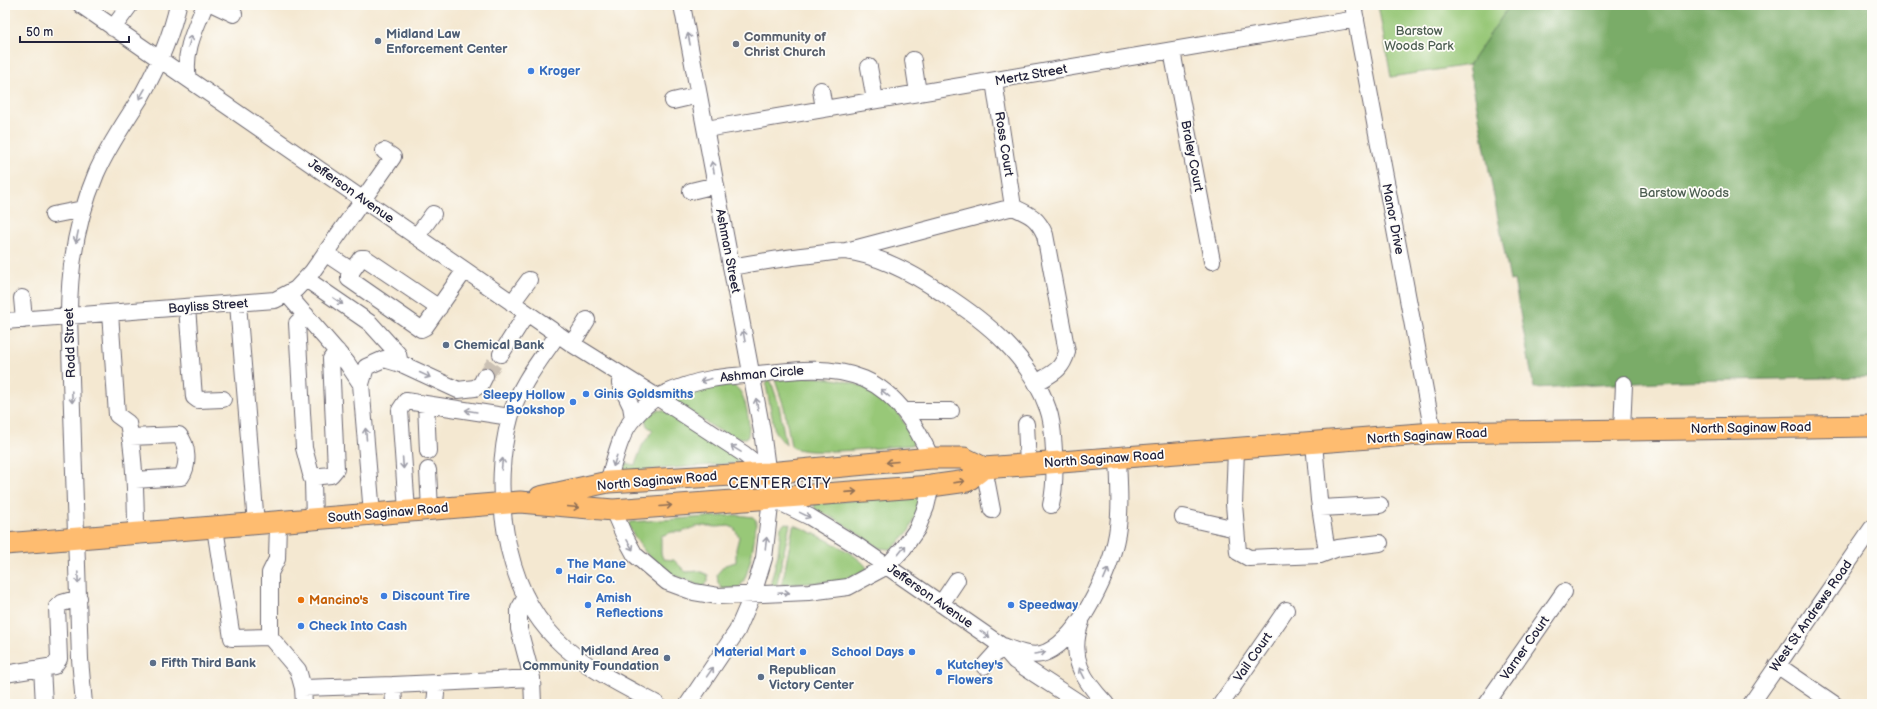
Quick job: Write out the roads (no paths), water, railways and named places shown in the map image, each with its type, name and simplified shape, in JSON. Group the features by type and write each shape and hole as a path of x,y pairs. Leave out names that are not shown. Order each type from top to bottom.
{"main road":[{"name":"North Saginaw Road","path":"511,503 608,482 768,473 931,458 964,458 984,468 1433,433 1872,426"},
{"path":"771,498 931,486 967,481 984,468"},
{"name":"South Saginaw Road","path":"5,544 511,503 613,510 771,498"}],"street":[{"name":"Jefferson Avenue","path":"81,5 572,344 621,376 627,377 744,454 768,473"},
{"path":"114,28 130,5"},
{"name":"Rodd Street","path":"84,704 79,598 69,285 74,250 83,209 96,173 142,95 160,60 172,28 178,5"},
{"path":"188,79 186,69 188,47 205,5"},
{"path":"215,5 234,14"},
{"name":"Ashman Street","path":"682,5 751,374 771,498 764,558 753,594 736,631 688,704"},
{"name":"Mertz Street","path":"706,129 1172,51 1354,12"},
{"name":"Manor Drive","path":"1354,12 1433,433"},
{"name":"Braley Court","path":"1172,51 1212,261"},
{"path":"913,60 918,93"},
{"path":"869,67 875,100"},
{"name":"Ross Court","path":"994,81 1013,206"},
{"path":"821,90 824,109"},
{"path":"673,101 699,95"},
{"name":"Bayliss Street","path":"5,321 275,300 296,289 306,279 326,253 393,157 384,152"},
{"path":"691,191 716,185"},
{"path":"731,267 797,256 845,251 1013,206 1040,222 1045,235 1066,352 1063,364 1056,371 1036,383"},
{"path":"53,215 83,209"},
{"path":"417,236 433,214"},
{"path":"845,251 884,262 921,279 962,306 996,333 1019,356 1036,383 1049,409 1052,425 1054,462 1054,495 1051,505"},
{"path":"326,253 352,271"},
{"path":"439,308 364,258 361,258 349,278 421,329 425,327 439,308 465,270"},
{"path":"306,279 370,323 398,354 400,364"},
{"path":"512,303 529,280"},
{"path":"287,294 347,363 361,384"},
{"path":"22,298 24,320"},
{"path":"238,304 256,524"},
{"path":"187,308 194,397 198,400 223,399"},
{"path":"110,313 117,415 128,423 130,437 135,480 136,534"},
{"path":"500,354 527,313"},
{"path":"306,315 297,323 304,448 314,489 314,519"},
{"path":"572,344 587,320"},
{"path":"558,334 519,395 510,417 501,470 511,503 510,556 526,597 540,620 554,638 570,652 597,670 657,704"},
{"path":"312,477 331,475 336,469 331,359 337,351"},
{"path":"372,514 361,384 366,367 384,359 400,364 458,390 475,388 481,384 485,376"},
{"name":"Ashman Circle","path":"608,482 622,438 633,418 657,397 684,386 710,379 807,369 842,372 865,379 885,391 904,411 921,436 931,458"},
{"path":"621,376 620,383 630,402 633,418"},
{"path":"1622,430 1624,384"},
{"path":"406,511 400,410 406,401 510,417"},
{"path":"426,404 428,451"},
{"path":"904,411 951,411"},
{"path":"1026,424 1028,465"},
{"path":"130,437 179,435 185,441 186,470 181,477 135,480"},
{"path":"1314,443 1320,508 1327,552"},
{"path":"1236,449 1234,504 1238,552 1249,558 1320,555 1338,548 1380,543"},
{"path":"1106,704 1091,688 1079,666 1076,642 1080,625 1108,569 1116,542 1120,511 1118,458"},
{"path":"984,468 992,510"},
{"path":"428,470 430,510"},
{"path":"613,510 635,555 667,582 694,592 710,595 809,592 848,586 887,566 903,549 917,529 926,507 931,486"},
{"name":"Jefferson Avenue","path":"771,498 832,530 887,566 1002,646 1015,661 1063,700 1081,704"},
{"path":"1320,508 1380,505"},
{"path":"1183,517 1236,529"},
{"path":"278,522 277,559 270,573 270,638 298,670 303,688 304,704"},
{"path":"215,528 232,638 270,638"},
{"name":"West St Andrews Road","path":"1750,704 1872,528"},
{"path":"941,604 957,580"},
{"name":"Varner Court","path":"1486,704 1564,592"},
{"path":"526,597 519,609 519,629 532,678 533,704"},
{"path":"5,674 54,666 59,659 57,607 62,603 79,598"},
{"path":"984,666 1002,646 1032,654 1047,652 1067,636 1088,608"},
{"name":"Vail Court","path":"1221,704 1286,610"},
{"path":"1777,665 1834,704"},
{"path":"42,668 44,704"},
{"path":"303,688 393,686 532,678"},
{"path":"435,704 437,683"},
{"path":"393,686 394,704"}],"tunnel":[{"path":"485,376 501,354"}],"place":[{"name":"Midland Law Enforcement Center","path":"378,41"},
{"name":"Community of Christ Church","path":"736,44"},
{"name":"Kroger","path":"531,71"},
{"name":"Chemical Bank","path":"446,345"},
{"name":"Ginis Goldsmiths","path":"586,394"},
{"name":"Sleepy Hollow Bookshop","path":"573,402"},
{"name":"The Mane Hair Co.","path":"559,571"},
{"name":"Discount Tire","path":"384,596"},
{"name":"Mancino's","path":"301,600"},
{"name":"Amish Reflections","path":"588,605"},
{"name":"Speedway","path":"1011,605"},
{"name":"Check Into Cash","path":"301,626"},
{"name":"Material Mart","path":"803,652"},
{"name":"School Days","path":"912,652"},
{"name":"Midland Area Community Foundation","path":"667,658"},
{"name":"Fifth Third Bank","path":"153,663"},
{"name":"Kutchey's Flowers","path":"939,672"},
{"name":"Republican Victory Center","path":"761,677"}],"district":[{"name":"CENTER CITY","path":"780,483"}],"park label":[{"name":"Barstow Woods Park","path":"1419,38"},
{"name":"Barstow Woods","path":"1684,193"}]}
